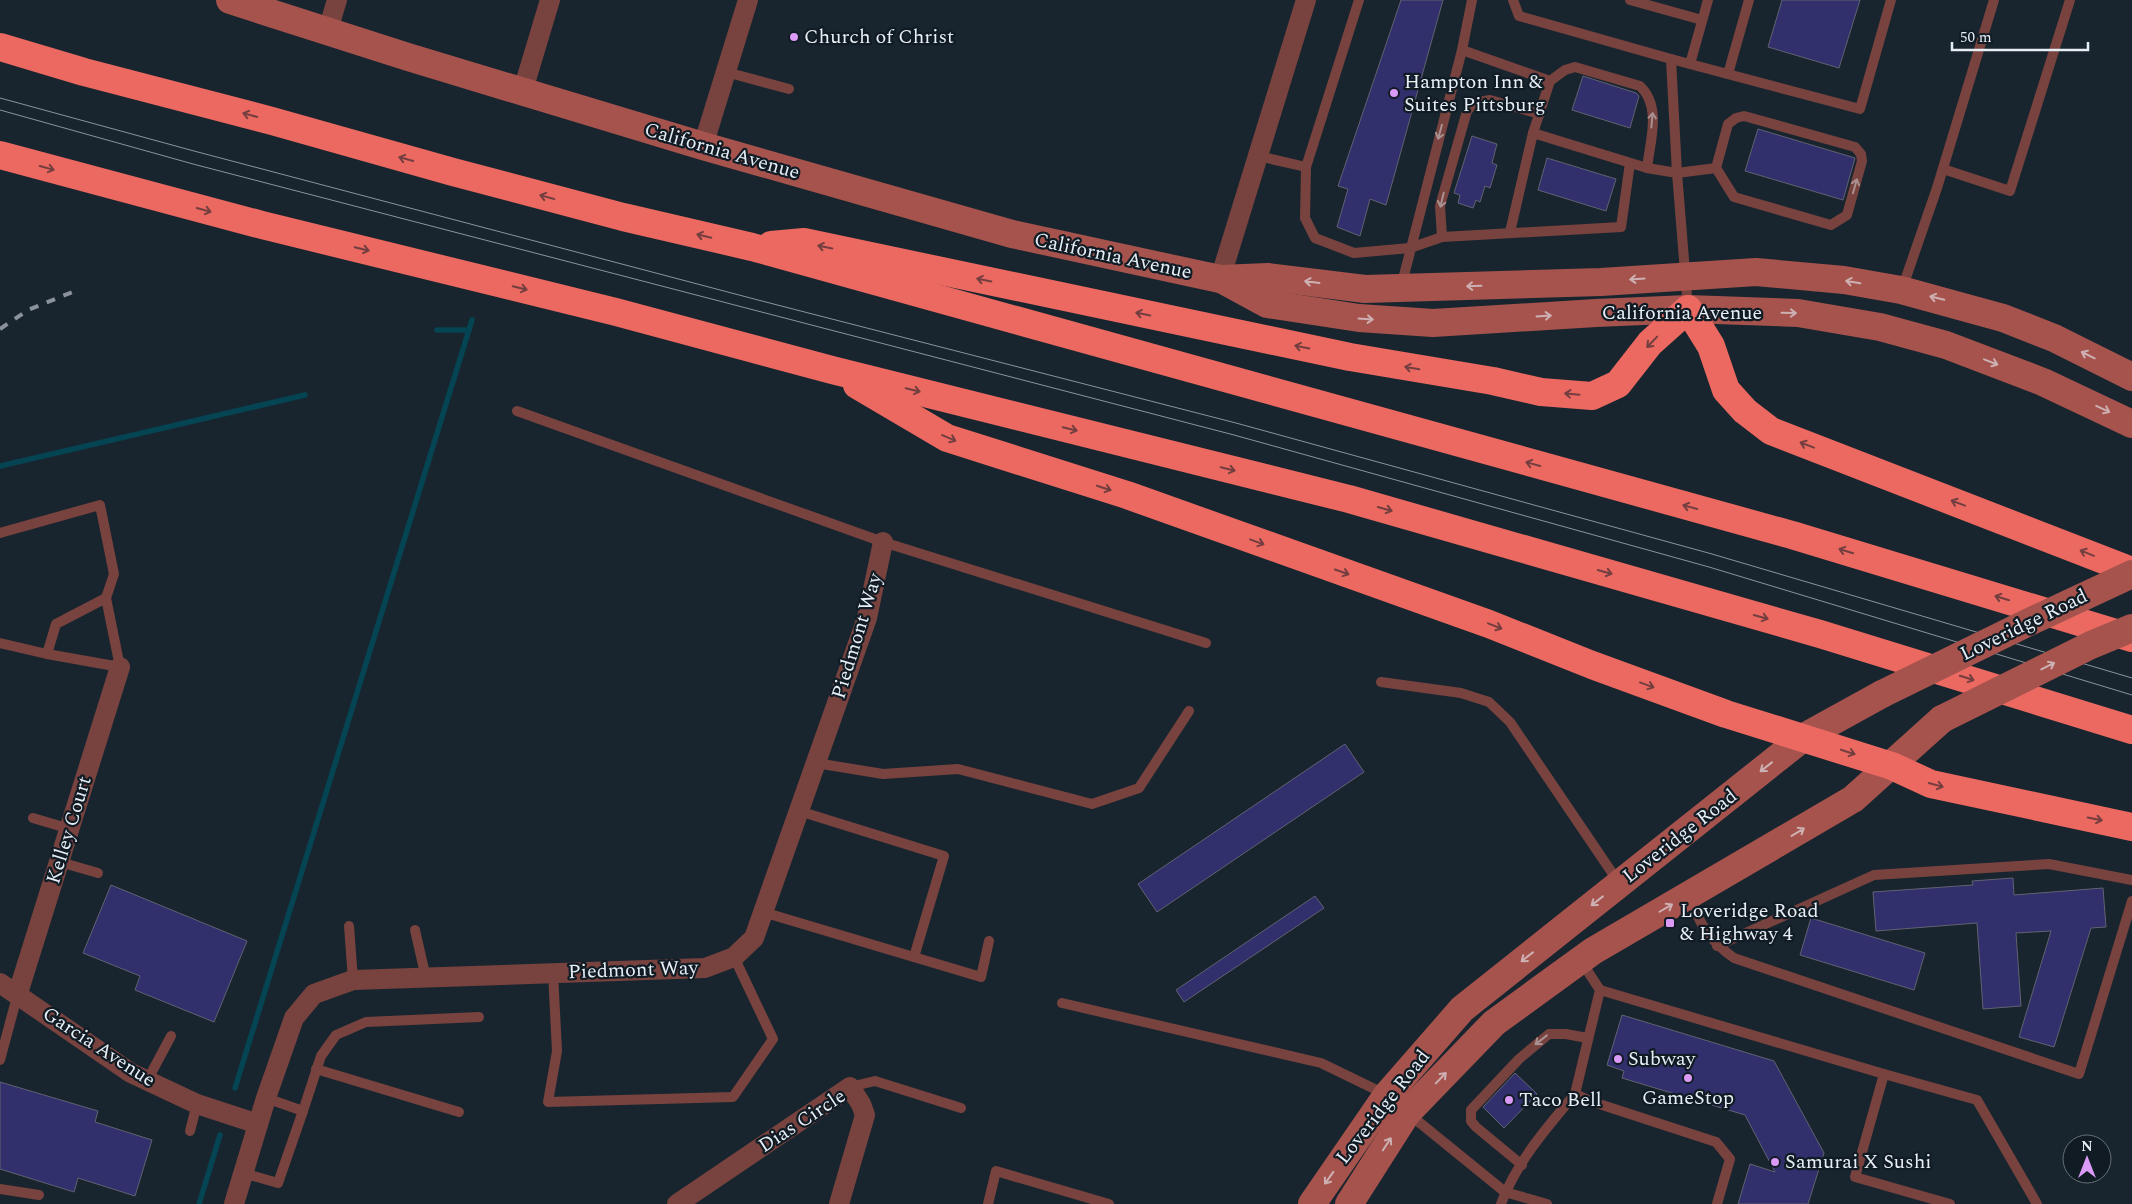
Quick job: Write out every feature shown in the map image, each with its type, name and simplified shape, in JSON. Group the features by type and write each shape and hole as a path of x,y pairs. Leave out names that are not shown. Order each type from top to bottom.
{"highway":[{"path":"0,41 84,72"},
{"path":"0,46 84,72 613,214 752,247 1792,535 2132,638"},
{"path":"0,155 262,225 607,309 832,370 1349,499 1820,634 2132,730"},
{"path":"752,247 804,242 1350,357 1493,381 1541,392 1592,396 1618,384 1650,342 1688,310 1711,346 1726,390 1745,411 1771,431 2132,572"},
{"path":"832,370 948,438 1127,495 1489,624 1592,665 1726,714 1892,766 1931,784 2132,827"}],"main road":[{"name":"California Avenue","path":"230,0 703,146 1012,234 1220,278 1268,277 1365,289 1601,282 1685,275 1756,272 1844,280 1901,290 2003,318 2054,338 2132,377"},
{"name":"California Avenue","path":"1220,278 1267,304 1368,319 1433,323 1596,312 1688,310 1798,313 1880,327 1946,345 2043,382 2132,424"},
{"name":"Loveridge Road","path":"1312,1204 1397,1104 1462,1009 1804,737 1882,694 2132,572"},
{"name":"Loveridge Road","path":"1349,1204 1397,1104 1494,1024 1580,960 1853,799 1892,766 1942,719 2091,645 2132,628"}],"street":[{"path":"328,30 337,0"},
{"path":"523,90 550,0"},
{"path":"703,146 748,0"},
{"path":"1220,278 1306,0"},
{"name":"Piedmont Way","path":"234,1204 266,1098 294,1018 314,994 353,980 705,968 734,957 754,938 867,618 883,542"},
{"name":"Kelley Court","path":"18,993 120,667"},
{"name":"Garcia Avenue","path":"0,983 18,993 112,1060 147,1081 197,1104 258,1124"},
{"name":"Dias Circle","path":"677,1204 850,1088 861,1104 865,1115 839,1204"}],"lane":[{"path":"1359,0 1306,167 1305,218 1315,238 1354,253 1410,248 1442,237 1621,227 1630,163"},
{"path":"1401,288 1462,50 1472,0"},
{"path":"1513,0 1519,16 1860,109 1891,0"},
{"path":"1630,0 1702,20"},
{"path":"1690,64 1708,0"},
{"path":"1728,74 1749,0"},
{"path":"1901,290 1943,169 1994,0"},
{"path":"1943,169 2010,191 2070,0"},
{"path":"1462,50 1550,81"},
{"path":"1672,59 1688,310"},
{"path":"1510,232 1534,133 1550,81 1565,70 1575,67 1640,86 1648,94 1652,103 1653,115 1646,168"},
{"path":"726,72 789,89"},
{"path":"1442,237 1440,206 1468,111 1474,103 1490,100 1540,114"},
{"path":"1744,116 1854,147 1861,154 1862,162 1847,215 1831,225 1734,197 1716,168 1728,124 1736,118 1744,116"},
{"path":"1534,133 1646,168 1678,173 1716,168"},
{"path":"1258,156 1306,167"},
{"path":"516,411 883,542 1206,643"},
{"path":"0,533 100,505 114,574 106,598 120,667 47,654 0,643"},
{"path":"47,654 56,624 106,598"},
{"path":"1381,682 1461,693 1489,702 1510,722 1619,884"},
{"path":"816,763 883,774 958,769 1092,804 1139,788 1189,711"},
{"path":"799,811 944,856 914,957"},
{"path":"33,818 70,829"},
{"path":"60,862 98,873"},
{"path":"1717,946 1874,875 2049,864 2132,880"},
{"path":"1690,895 1696,913 1717,946 1734,958 2079,1074 2132,901"},
{"path":"763,912 981,977 988,941"},
{"path":"349,926 353,980"},
{"path":"416,930 426,978"},
{"path":"553,973 557,1051 548,1102 733,1097 773,1039 734,957"},
{"path":"1580,960 1600,990 1977,1100 2037,1204"},
{"path":"1501,1204 1505,1192 1537,1140 1575,1094 1600,990"},
{"path":"0,1060 18,993"},
{"path":"1062,1003 1321,1063 1397,1104 1505,1192 1547,1204"},
{"path":"243,1173 278,1183 321,1056 336,1035 366,1022 479,1017"},
{"path":"1522,1165 1476,1127 1471,1121 1471,1110 1519,1059 1549,1034 1566,1034 1587,1038"},
{"path":"147,1081 171,1036"},
{"path":"316,1069 459,1112"},
{"path":"1884,1074 1855,1177 1950,1204"},
{"path":"850,1088 875,1081 961,1108"},
{"path":"1575,1094 1716,1142 1730,1159 1717,1204"},
{"path":"266,1098 303,1111"},
{"path":"190,1132 197,1104"},
{"path":"988,1204 996,1171 1109,1204"},
{"path":"0,1189 39,1194"}],"building":[{"name":"Hampton Inn & Suites Pittsburg","path":"1401,0 1443,0 1386,205 1370,199 1360,236 1337,227 1348,189 1338,186"},
{"path":"1782,0 1860,0 1839,68 1768,47"},
{"path":"1583,76 1636,93 1639,96 1630,128 1572,110"},
{"path":"1758,129 1855,158 1843,200 1745,171"},
{"path":"1472,136 1497,144 1492,163 1497,165 1490,188 1485,186 1480,202 1476,200 1473,208 1458,203 1460,195 1454,193"},
{"path":"1547,158 1616,179 1606,211 1538,190"},
{"path":"1345,744 1364,772 1157,912 1138,884"},
{"path":"2013,878 2014,895 2103,888 2106,927 2091,928 2054,1047 2019,1037 2051,931 2016,933 2021,1006 1983,1009 1977,923 1876,931 1873,892 1973,885 1972,881"},
{"path":"111,885 247,941 214,1022 135,990 140,976 83,953"},
{"path":"1315,896 1324,908 1184,1002 1176,990"},
{"path":"1811,918 1925,953 1914,990 1800,955"},
{"path":"1622,1015 1774,1061 1824,1153 1808,1204 1738,1204 1750,1164 1775,1172 1745,1115 1622,1078 1624,1071 1607,1065"},
{"name":"Taco Bell","path":"1515,1073 1537,1094 1504,1128 1483,1107"},
{"path":"0,1082 98,1111 95,1122 152,1140 135,1196 78,1178 74,1192 0,1169"}],"waterway":[{"path":"235,1088 472,320"},
{"path":"437,330 469,330"},
{"path":"0,466 305,395"},
{"path":"199,1204 220,1135"}],"tram line":[{"path":"0,98 758,300 1236,423 1712,554 2132,678"},
{"path":"0,110 193,164 1234,435 1709,567 2132,695"}],"railway":[{"path":"0,329 28,310 80,289"}],"place":[{"name":"Church of Christ","path":"794,37"},
{"name":"Hampton Inn & Suites Pittsburg","path":"1394,93"},
{"name":"Loveridge Road & Highway 4","path":"1670,923"},
{"name":"Subway","path":"1618,1059"},
{"name":"GameStop","path":"1688,1078"},
{"name":"Taco Bell","path":"1509,1100"},
{"name":"Samurai X Sushi","path":"1775,1162"}]}
